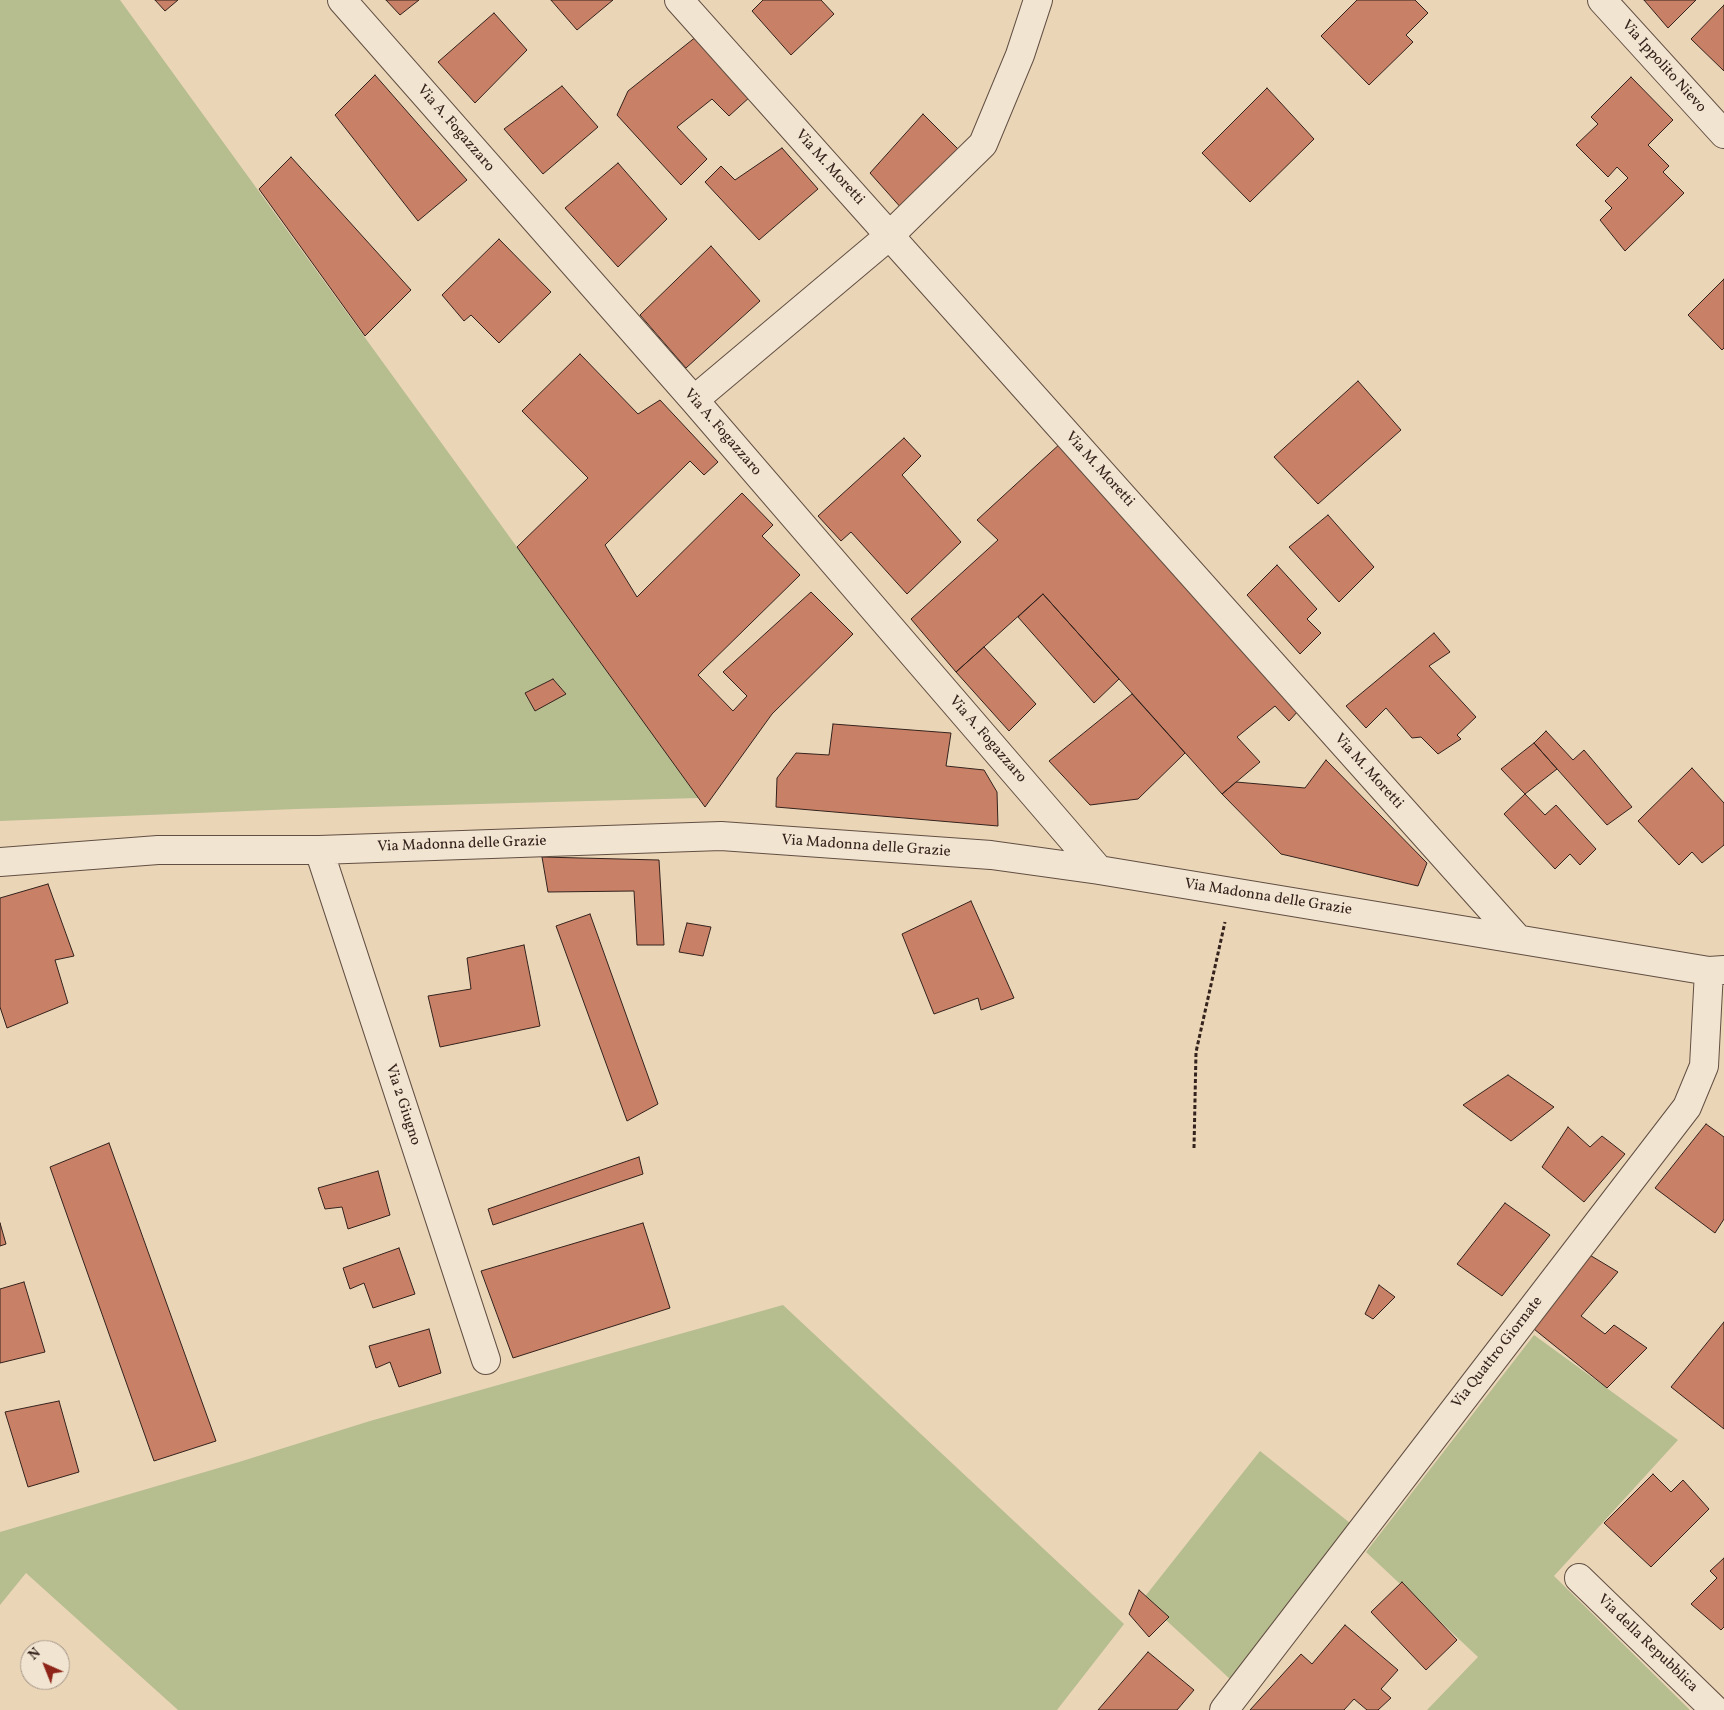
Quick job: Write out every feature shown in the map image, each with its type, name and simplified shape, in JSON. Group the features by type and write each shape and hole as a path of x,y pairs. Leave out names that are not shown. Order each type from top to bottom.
{"street":[{"name":"Via A. Fogazzaro","path":"342,0 694,400 1099,870"},
{"name":"Via M. Moretti","path":"679,0 1518,939"},
{"path":"694,400 889,236 982,144 1020,55 1038,0"},
{"name":"Via Ippolito Nievo","path":"1602,0 1724,134"},
{"name":"Via Madonna delle Grazie","path":"0,862 158,850 319,850 721,836 991,855 1099,870 1717,971"},
{"name":"Via 2 Giugno","path":"319,850 486,1360"},
{"name":"Via Quattro Giornate","path":"1224,1710 1687,1107 1704,1066 1717,971"},
{"name":"Via della Repubblica","path":"1579,1578 1715,1710"}],"path":[{"path":"1194,1148 1196,1052 1232,892"}],"green space":[{"path":"0,0 120,0 699,798 296,809 0,821"},
{"path":"783,1305 1124,1624 1057,1710 178,1710 26,1573 0,1605 0,1532 239,1462 370,1421"},
{"path":"1534,1335 1678,1440 1554,1576 1690,1710 1427,1710 1478,1657 1366,1552"},
{"path":"1260,1451 1350,1523 1230,1679 1143,1599"}],"building":[{"path":"155,0 178,0 165,11"},
{"path":"386,0 419,0 400,15"},
{"path":"551,0 613,0 577,30"},
{"path":"763,0 821,0 834,14 791,55 752,11"},
{"path":"1357,0 1415,0 1428,13 1406,35 1413,42 1369,85 1321,36"},
{"path":"1644,0 1696,0 1668,28"},
{"path":"1724,5 1724,71 1691,39"},
{"path":"494,13 527,50 475,103 438,62"},
{"path":"697,36 751,96 729,116 712,99 677,127 707,159 681,185 617,115 628,91"},
{"path":"375,75 467,180 418,221 335,115"},
{"path":"1631,77 1673,120 1648,145 1669,166 1663,172 1684,193 1625,251 1600,220 1612,208 1605,201 1628,178 1617,167 1608,177 1576,145 1598,124 1591,117"},
{"path":"562,86 598,127 543,174 504,129"},
{"path":"1267,88 1314,139 1250,202 1202,153"},
{"path":"923,114 961,152 903,210 870,173"},
{"path":"782,148 818,189 759,240 705,182 721,166 735,180"},
{"path":"291,157 411,290 365,336 259,189"},
{"path":"618,163 667,219 618,267 565,208"},
{"path":"499,239 551,292 499,343 471,315 464,321 442,295"},
{"path":"711,246 760,301 686,368 640,315"},
{"path":"1724,279 1724,348 1722,350 1688,315"},
{"path":"580,354 638,414 660,400 718,462 704,475 690,461 605,545 637,597 742,493 773,525 762,536 800,575 698,675 733,711 747,696 723,672 811,592 853,634 772,714 705,807 517,547 588,478 522,411"},
{"path":"1358,381 1401,430 1318,504 1274,457"},
{"path":"904,438 921,456 902,475 961,542 907,594 851,532 841,541 818,516"},
{"path":"1062,442 1299,710 1289,721 1275,706 1237,737 1260,762 1222,794 1043,594 956,672 911,619 998,540 977,520"},
{"path":"1328,515 1374,567 1339,602 1289,547"},
{"path":"1277,565 1317,609 1307,619 1321,633 1300,654 1247,595"},
{"path":"1043,594 1119,679 1094,703 1018,617"},
{"path":"1434,633 1450,652 1429,666 1476,717 1457,735 1461,739 1438,754 1421,737 1412,738 1386,708 1366,728 1346,706"},
{"path":"984,647 1036,704 1009,731 956,672"},
{"path":"553,679 566,694 535,711 525,693"},
{"path":"1132,694 1185,753 1138,799 1090,805 1049,761"},
{"path":"833,724 951,733 946,766 984,770 997,792 998,826 776,807 777,778 796,753 829,755"},
{"path":"1546,731 1573,760 1584,750 1632,807 1607,825 1534,743"},
{"path":"1534,743 1557,769 1525,794 1501,769"},
{"path":"1326,760 1427,863 1418,886 1281,854 1222,794 1236,782 1305,788"},
{"path":"1692,768 1724,803 1724,845 1702,863 1692,852 1679,865 1638,821"},
{"path":"1525,794 1545,815 1556,805 1596,849 1580,865 1570,854 1555,869 1504,814"},
{"path":"542,857 659,860 664,945 637,945 634,891 548,892"},
{"path":"48,884 74,956 55,960 68,1003 7,1028 0,1007 0,898"},
{"path":"971,901 1014,998 981,1010 978,998 934,1014 902,934"},
{"path":"590,914 658,1104 627,1121 556,926"},
{"path":"687,923 711,927 703,956 679,952"},
{"path":"524,945 540,1026 440,1047 428,996 471,989 467,958"},
{"path":"1508,1075 1554,1107 1511,1141 1463,1105"},
{"path":"1706,1124 1724,1137 1724,1219 1715,1233 1655,1188"},
{"path":"1568,1127 1590,1147 1602,1136 1625,1154 1584,1202 1542,1167"},
{"path":"109,1143 216,1441 154,1461 50,1167"},
{"path":"639,1157 643,1174 493,1225 488,1209"},
{"path":"378,1171 390,1215 348,1229 342,1207 325,1209 318,1188"},
{"path":"1505,1203 1550,1235 1502,1296 1457,1264"},
{"path":"0,1223 6,1244 0,1246"},
{"path":"643,1223 670,1308 513,1358 481,1271"},
{"path":"399,1248 415,1294 373,1308 364,1283 350,1289 343,1268"},
{"path":"1583,1251 1618,1272 1581,1316 1605,1334 1614,1325 1647,1348 1607,1388 1529,1325"},
{"path":"24,1282 45,1352 0,1363 0,1289"},
{"path":"1379,1285 1395,1297 1373,1319 1365,1314"},
{"path":"1724,1322 1724,1429 1671,1387"},
{"path":"429,1329 441,1373 399,1387 390,1362 376,1368 369,1346"},
{"path":"59,1401 79,1472 28,1487 5,1412"},
{"path":"1653,1474 1671,1492 1683,1480 1709,1509 1651,1567 1604,1523"},
{"path":"1724,1558 1724,1627 1721,1630 1691,1604 1717,1578 1710,1571"},
{"path":"1402,1582 1457,1640 1426,1670 1371,1612"},
{"path":"1139,1590 1169,1617 1149,1637 1129,1614"},
{"path":"1345,1625 1398,1670 1381,1689 1391,1698 1378,1710 1367,1710 1354,1699 1344,1710 1250,1710 1301,1654 1312,1664"},
{"path":"1148,1652 1194,1690 1177,1710 1098,1710"}]}
